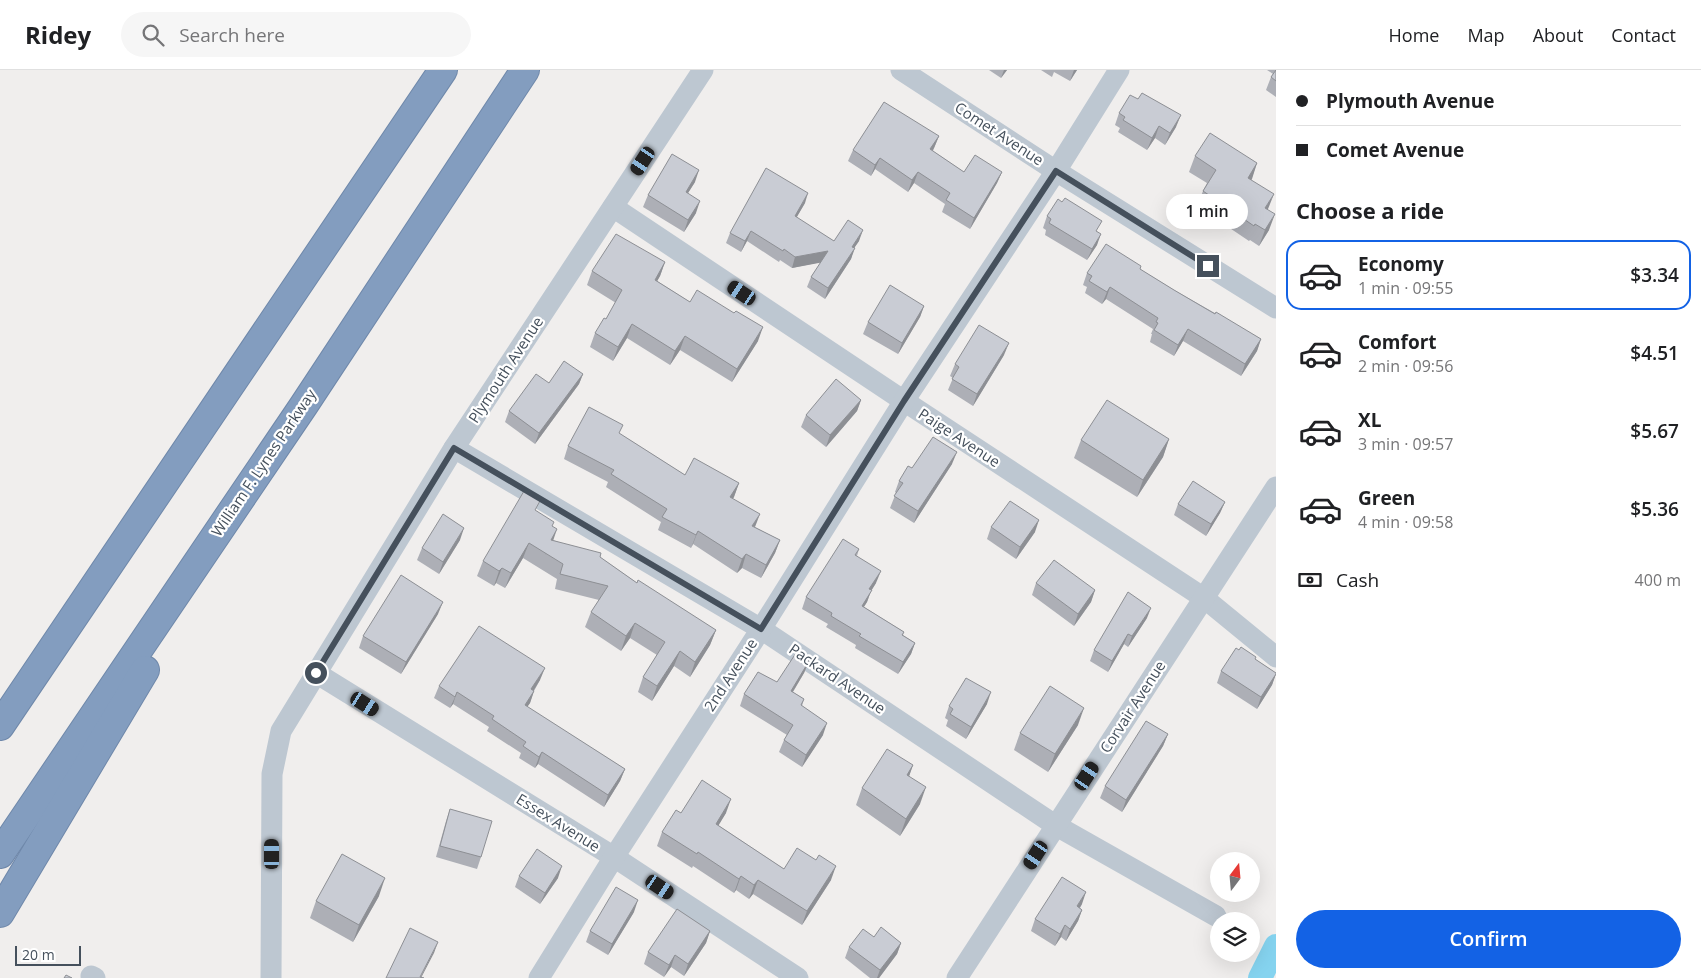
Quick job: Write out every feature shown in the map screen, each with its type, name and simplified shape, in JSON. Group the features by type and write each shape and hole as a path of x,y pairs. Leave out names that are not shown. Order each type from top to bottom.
{"highway":[{"path":"0,726 443,70"},
{"name":"William F. Lynes Parkway","path":"0,854 304,405 526,70"},
{"path":"0,913 304,405"},
{"path":"0,720 21,695"}],"street":[{"name":"Plymouth Avenue","path":"273,976 272,774 281,730 454,448 703,70"},
{"name":"Comet Avenue","path":"901,70 1056,171 1276,308"},
{"name":"2nd Avenue","path":"539,978 904,401 1056,171 1119,70"},
{"name":"Paige Avenue","path":"613,207 1204,598 1276,657"},
{"name":"Packard Avenue","path":"454,448 761,629 1055,825 1210,913"},
{"name":"Corvair Avenue","path":"957,978 1276,487"},
{"name":"Essex Avenue","path":"316,673 614,857 798,978"}],"building":[{"path":"1276,70 1276,81 1271,77"},
{"path":"1142,93 1181,115 1170,133 1159,126 1152,138 1123,120 1125,117 1119,113 1130,95 1138,99"},
{"path":"884,102 939,136 930,149 964,172 975,155 1002,172 974,218 946,200 950,193 918,172 912,180 880,158 875,165 853,150"},
{"path":"1210,133 1257,163 1248,178 1274,194 1265,208 1275,214 1265,230 1255,224 1254,226 1203,191 1216,170 1195,156"},
{"path":"672,154 699,170 686,192 700,201 688,220 648,195"},
{"path":"766,168 808,193 795,216 834,241 848,220 863,230 852,247 855,248 828,288 811,277 828,251 795,257 751,231 745,241 730,233"},
{"path":"1065,198 1102,221 1096,231 1101,234 1092,249 1049,223 1051,219 1047,216 1058,199 1062,202"},
{"path":"616,234 665,262 655,280 690,302 697,290 734,313 736,311 763,327 737,369 685,336 675,351 632,324 618,347 595,333 604,318 606,319 622,290 592,271"},
{"path":"1106,244 1141,266 1140,269 1174,290 1261,339 1245,364 1188,329 1178,345 1154,330 1158,323 1156,322 1158,318 1110,287 1107,292 1089,281 1092,276 1087,273"},
{"path":"890,285 924,306 902,343 868,322"},
{"path":"979,325 1009,343 977,394 952,379 959,367 955,364"},
{"path":"564,361 583,374 539,433 509,411 536,374 549,383"},
{"path":"836,379 861,400 830,435 806,415"},
{"path":"1107,400 1169,439 1143,480 1081,440"},
{"path":"589,407 623,425 619,433 685,475 694,458 739,483 730,497 760,514 752,526 780,540 766,565 746,554 742,559 698,531 696,535 662,517 667,509 611,474 614,470 568,446"},
{"path":"933,437 957,452 918,511 894,496 903,483 899,481 908,466 912,468"},
{"path":"1193,481 1225,502 1211,524 1178,504"},
{"path":"524,491 540,501 535,510 554,522 552,526 557,529 551,540 601,553 600,557 637,583 638,580 716,630 695,662 680,651 657,686 643,677 665,642 635,623 626,636 591,612 608,586 560,574 563,564 529,543 511,573 502,568 499,571 483,561"},
{"path":"1010,501 1039,520 1020,547 991,527"},
{"path":"443,514 464,528 443,562 422,548"},
{"path":"843,539 859,549 855,555 881,571 869,589 872,590 862,606 904,632 902,635 915,643 903,662 859,636 861,634 831,616 832,613 806,597"},
{"path":"1054,560 1095,590 1078,614 1036,583"},
{"path":"401,575 443,602 406,662 363,636"},
{"path":"1128,592 1151,608 1132,636 1128,634 1112,661 1094,650"},
{"path":"479,626 545,668 531,689 534,691 525,705 625,769 608,795 542,752 539,757 523,746 526,742 492,719 494,716 457,692 455,697 439,686"},
{"path":"1241,647 1276,673 1261,697 1221,671 1236,648 1239,650"},
{"path":"796,653 809,661 791,691 804,699 801,705 827,723 806,755 784,740 793,725 744,694 758,672 777,682"},
{"path":"966,678 991,692 971,727 950,714 953,709 949,706"},
{"path":"1050,686 1084,708 1055,754 1020,733"},
{"path":"1146,721 1168,734 1126,800 1105,786"},
{"path":"887,749 913,765 907,775 926,787 906,819 862,788"},
{"path":"702,780 731,799 716,824 784,869 797,848 816,860 819,855 836,866 807,911 758,880 754,885 741,876 739,879 698,852 697,854 662,832 676,810 681,813"},
{"path":"450,809 492,821 481,857 440,846"},
{"path":"537,849 562,866 545,893 519,876"},
{"path":"342,854 385,878 359,925 316,901"},
{"path":"1062,877 1086,892 1077,906 1082,910 1070,929 1065,925 1060,934 1035,919"},
{"path":"616,887 638,900 612,944 590,931"},
{"path":"677,909 710,931 688,964 675,955 669,965 648,952"},
{"path":"881,927 901,943 880,970 849,947 863,929 874,937"},
{"path":"410,928 438,942 420,977 424,978 386,978"}],"waterway":[{"path":"1260,978 1276,946"}],"route":[{"path":"316,673 454,448 761,629 904,401 1056,171 1208,266"}]}
